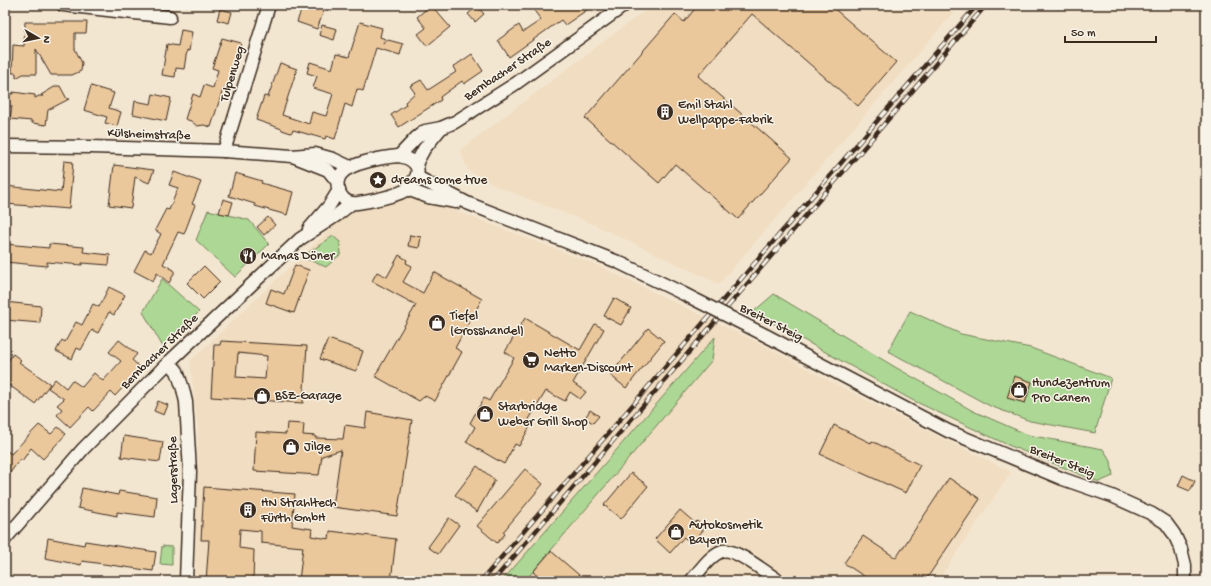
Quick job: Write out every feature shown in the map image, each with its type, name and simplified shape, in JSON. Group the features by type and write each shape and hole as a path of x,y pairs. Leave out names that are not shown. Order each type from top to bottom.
{"street":[{"path":"63,5 170,17"},
{"name":"Tulpenweg","path":"224,151 269,5"},
{"name":"Bernbacher Straße","path":"416,164 424,148 441,128 455,122 515,84 624,5"},
{"path":"399,156 425,131 441,128"},
{"name":"Külsheimstraße","path":"5,146 224,151 292,156 315,154 333,159 350,167"},
{"name":"Külsheimstraße","path":"292,156 328,170 338,186 342,198 352,203"},
{"path":"300,239 329,206 338,186 341,173 350,167 399,156 408,158 416,164 418,170 417,177 407,189 379,199 352,203"},
{"name":"Breiter Steig","path":"417,177 467,204 605,257 684,294 948,431 1062,479 1112,496 1152,514 1166,523 1174,534 1181,549 1185,565 1184,581"},
{"path":"407,189 428,197 467,204"},
{"name":"Bernbacher Straße","path":"5,539 83,449 169,362 300,239 337,215 352,203"},
{"name":"Lagerstraße","path":"169,362 177,371 186,402 190,472 186,581"},
{"path":"691,581 712,556 726,550 740,556 779,581"}],"shaded area":[{"path":"652,5 960,5 719,284 595,225 498,187 468,170 460,150"},
{"path":"412,194 597,265 759,343 877,406 1011,472 938,581 525,581 711,360 714,338 502,581 195,581 198,428 190,361 338,222 354,210"}],"green space":[{"path":"208,210 249,220 269,244 235,277 196,240"},
{"path":"333,236 340,242 341,254 326,267 302,257"},
{"path":"162,279 199,312 163,347 143,312"},
{"path":"774,294 895,367 973,411 1028,435 1103,449 1111,461 1113,476 1099,482 1008,445 912,400 753,312"},
{"path":"910,311 961,334 1031,348 1111,378 1095,433 1030,421 990,406 888,351"},
{"path":"715,337 712,360 525,581 502,581"},
{"path":"162,546 172,547 172,565 160,564"}],"building":[{"path":"303,5 317,5 325,8 317,29 297,22"},
{"path":"431,5 450,27 427,46 418,34 426,28 417,17"},
{"path":"530,5 594,5 565,25 561,20 509,57 498,40 519,25 523,32 541,20"},
{"name":"Emil Stahl Wellpappe-Fabrik","path":"698,5 830,5 896,62 858,106 752,14 698,76 792,158 738,219 675,164 659,183 585,118 675,14 684,22"},
{"path":"477,6 484,14 475,22 468,14"},
{"path":"220,9 232,12 229,23 217,20"},
{"path":"25,22 87,22 86,33 75,33 75,49 82,63 81,71 72,75 51,75 36,49 36,74 23,74 16,78 16,73 12,73 13,45 24,46"},
{"path":"360,22 382,28 380,37 385,39 383,44 388,40 403,44 400,55 376,48 363,91 357,89 352,107 345,104 335,139 326,136 325,139 293,130 291,133 256,120 264,96 268,97 280,63 297,69 282,115 309,124 312,112 326,116 333,94 313,88 317,76 307,73 310,62 332,69 336,54 349,57"},
{"path":"322,25 337,29 334,40 319,35"},
{"path":"181,30 192,32 184,69 176,68 175,77 162,75 167,44 178,46"},
{"path":"222,38 241,43 230,80 232,81 229,91 223,89 211,127 204,125 197,126 191,121 185,119 193,94 200,97 204,85 213,88 218,70 212,68"},
{"path":"472,54 483,71 464,84 462,81 440,97 441,100 399,127 391,115 406,105 405,102 415,93 410,86 421,80 428,90 456,72 453,67"},
{"path":"56,86 60,86 67,99 69,99 48,110 46,125 32,123 32,121 10,119 12,106 7,106 8,93 13,94 13,92 35,95 35,98 43,96 41,95"},
{"path":"91,86 114,93 109,108 121,112 117,126 105,123 107,117 84,110"},
{"path":"153,94 171,98 166,121 133,114 135,101 151,104"},
{"path":"64,161 73,162 69,209 5,204 5,186 61,192"},
{"path":"114,165 154,170 149,183 135,177 131,208 109,205"},
{"path":"174,172 201,182 192,204 195,205 184,234 178,232 163,264 174,270 174,274 169,283 157,273 153,281 134,271 145,250 151,253 161,234 155,230 166,209 169,210 178,188 169,185"},
{"path":"235,173 262,181 261,183 293,192 287,215 255,206 255,204 229,196"},
{"path":"223,199 233,202 229,215 219,213"},
{"path":"268,217 275,225 264,235 257,227"},
{"path":"410,235 421,237 419,248 408,246"},
{"path":"5,244 49,248 49,244 84,247 83,252 110,255 109,265 82,263 82,265 47,262 47,266 5,262"},
{"name":"Tiefel (Grosshandel)","path":"399,255 407,260 406,263 412,266 403,282 423,293 434,272 482,299 455,348 462,352 435,401 425,396 419,401 375,376 416,305 372,281 377,272 387,277"},
{"path":"295,265 309,270 294,313 266,303 271,289 284,294"},
{"path":"204,266 220,282 203,299 187,283"},
{"path":"109,287 125,295 114,315 109,312 98,333 92,330 81,350 77,348 72,359 56,351 62,340 65,342 76,322 82,325 93,304 99,307"},
{"path":"614,298 631,308 621,325 604,316"},
{"path":"5,302 41,306 40,323 5,320"},
{"path":"525,318 580,350 595,324 604,329 573,383 586,392 580,399 570,392 565,401 546,391 528,421 532,423 519,446 515,444 504,464 466,442 475,427 470,423 484,398 489,401 514,358 505,352"},
{"path":"648,328 664,341 626,388 610,375"},
{"path":"328,339 363,351 356,371 320,359"},
{"path":"119,340 137,354 132,360 141,368 115,396 111,392 93,411 89,407 70,427 57,415 62,409 57,405 64,399 48,388 55,379 66,388 72,380 82,387 94,373 103,381 121,361 109,352"},
{"path":"221,341 307,346 303,403 211,397 214,345 220,345","holes":["238,353 267,356 265,379 236,377"]},
{"path":"13,354 21,360 19,362 50,384 35,404 5,382 5,365"},
{"name":"Hundezentrum Pro Canem","path":"1014,376 1032,382 1025,403 1007,398"},
{"path":"158,401 168,405 164,415 154,411"},
{"path":"590,410 599,416 593,423 585,418"},
{"path":"367,412 412,420 397,516 333,507 341,450 322,456 319,475 254,471 256,432 286,434 287,423 304,424 303,435 316,436 315,438 343,439 345,425 365,428"},
{"path":"39,425 51,434 58,427 66,434 43,459 31,448 22,461 20,459 5,480 5,449 11,454"},
{"path":"834,425 871,443 872,441 920,465 906,493 820,454"},
{"path":"124,436 163,442 160,462 121,457"},
{"path":"477,466 495,480 477,512 455,495"},
{"path":"525,469 543,484 503,532 505,534 497,543 477,526"},
{"path":"631,473 648,486 621,519 604,505"},
{"path":"1183,475 1195,481 1190,491 1178,486"},
{"path":"949,478 980,499 925,581 871,581 844,563 863,536 896,558"},
{"path":"204,487 295,494 292,526 312,529 311,536 329,539 330,531 396,539 391,581 299,581 303,547 261,543 261,531 240,529 239,548 254,550 253,581 206,581 209,540 201,540"},
{"path":"82,488 118,495 119,491 157,497 155,517 117,512 117,516 78,508"},
{"path":"680,510 695,523 697,521 705,528 691,544 684,537 670,553 655,539"},
{"path":"449,518 459,525 438,554 428,547"},
{"path":"48,538 84,545 85,541 156,552 153,571 82,561 81,565 45,558"},
{"path":"551,551 586,581 543,581 533,572"}],"railway":[{"path":"481,581 977,5"},
{"path":"493,581 986,5"}],"place":[{"name":"Emil Stahl Wellpappe-Fabrik","path":"665,112"},
{"name":"dreams come true","path":"378,180"},
{"name":"Mamas Döner","path":"248,256"},
{"name":"Tiefel (Grosshandel)","path":"437,323"},
{"name":"Netto Marken-Discount","path":"531,360"},
{"name":"Hundezentrum Pro Canem","path":"1019,390"},
{"name":"BSZ-Garage","path":"262,396"},
{"name":"Starbridge Weber Grill Shop","path":"485,414"},
{"name":"Jilge","path":"291,447"},
{"name":"HN Strahltech Fürth GmbH","path":"248,510"},
{"name":"Autokosmetik Bayern","path":"676,532"}]}
